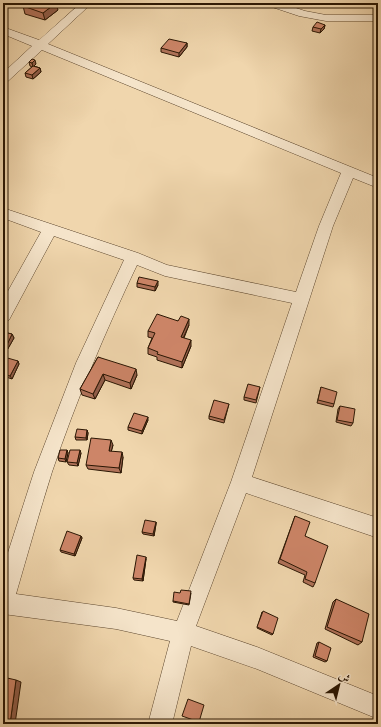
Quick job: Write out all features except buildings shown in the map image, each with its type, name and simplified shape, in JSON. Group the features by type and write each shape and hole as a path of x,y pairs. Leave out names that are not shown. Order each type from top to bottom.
{"street":[{"path":"3,79 87,3"},
{"path":"270,3 303,14 326,18 378,18"},
{"path":"3,30 378,183"},
{"path":"160,724 183,633 241,482 326,226 349,170"},
{"path":"3,213 133,257 165,270 302,299"},
{"path":"3,315 50,229"},
{"path":"133,257 100,326 61,422 43,473 3,603 127,620 183,633 259,658 378,708"},
{"path":"241,482 378,528"}]}
